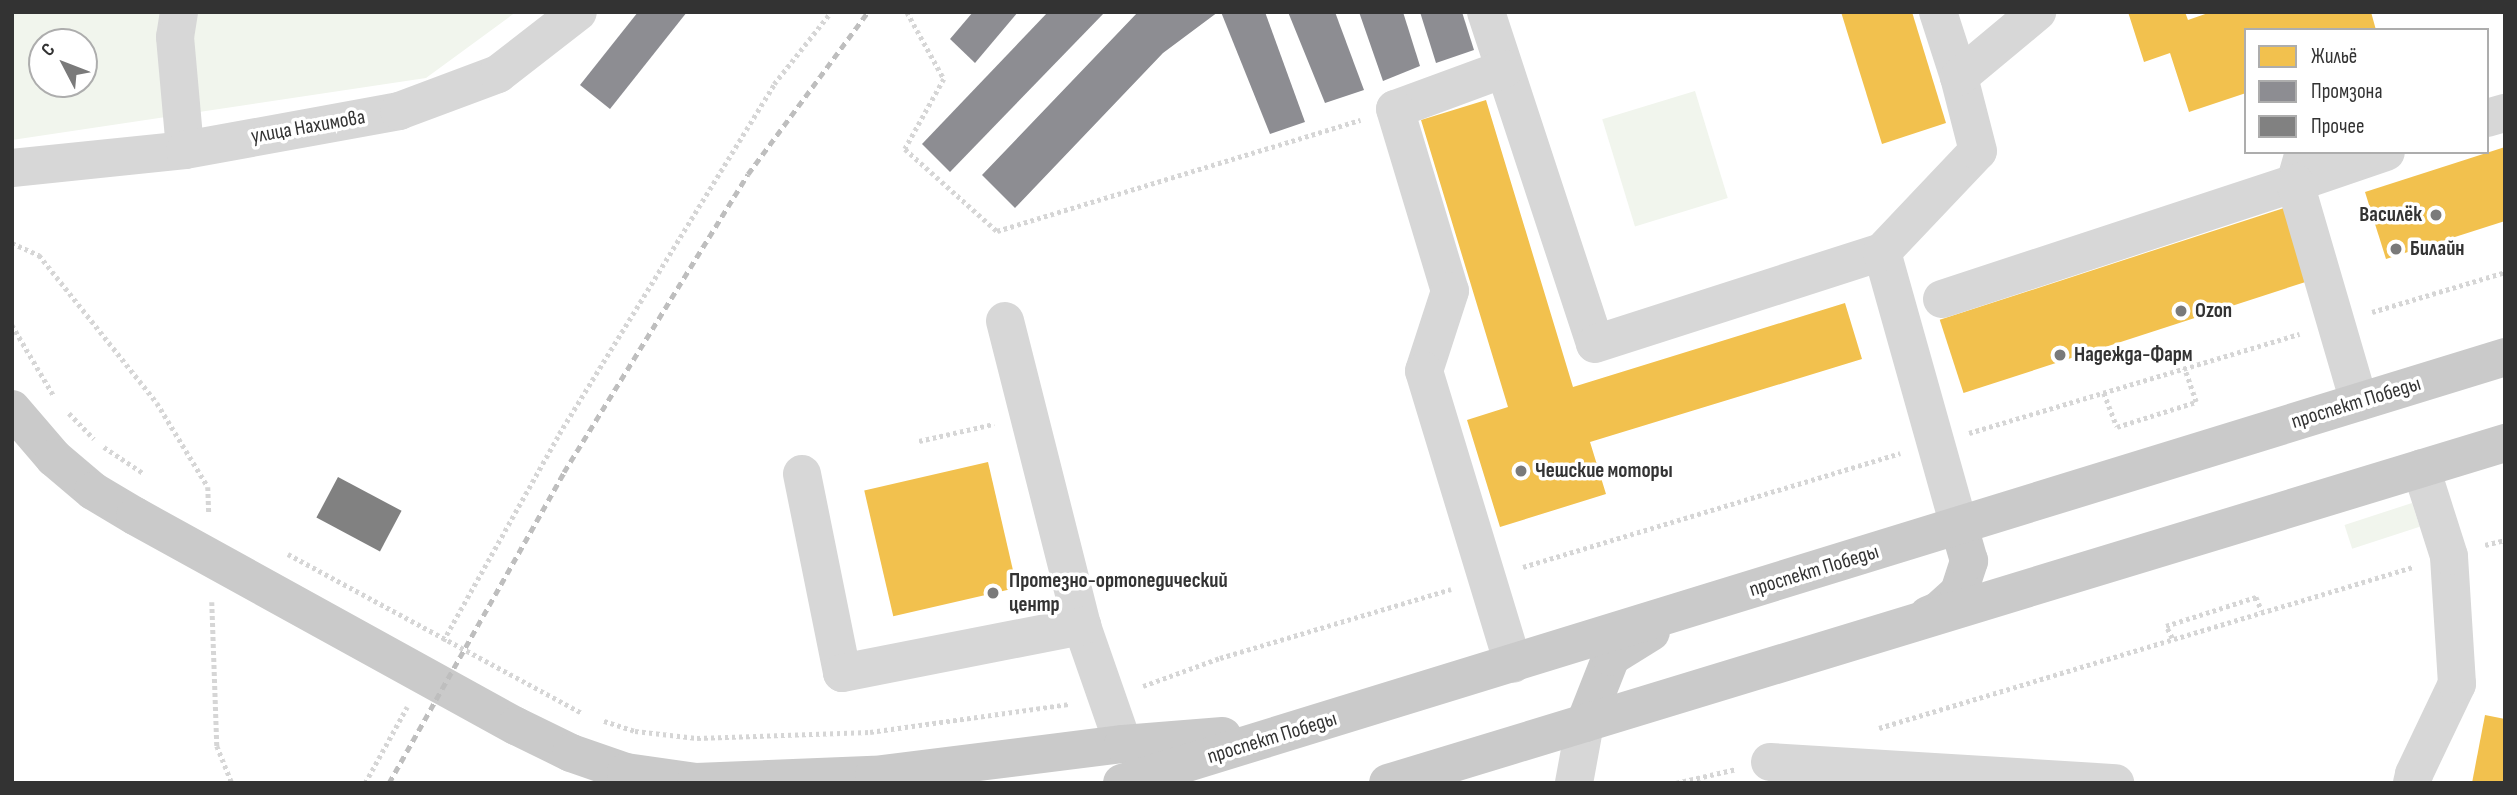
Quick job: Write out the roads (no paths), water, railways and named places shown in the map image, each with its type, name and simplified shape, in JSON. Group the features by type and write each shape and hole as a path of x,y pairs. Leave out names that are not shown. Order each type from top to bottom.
{"main road":[{"name":"проспект Победы","path":"1122,783 2505,357"},
{"path":"12,409 54,458 93,491 135,516 516,726 571,753 626,772 696,782 874,775 1123,744 1295,731"},
{"path":"1388,783 2505,443"},
{"path":"1874,635 1938,611 1959,592 1969,561 1959,526"},
{"path":"1585,723 1611,657 1682,612"}],"street":[{"path":"178,12 174,37 185,150"},
{"name":"улица Нахимова","path":"12,169 185,150 399,111 498,74 578,12"},
{"path":"1486,12 1595,344 1882,253 1978,151 1959,77 1938,12"},
{"path":"1959,77 2037,12"},
{"path":"1504,69 1395,109 1450,291 1424,371 1513,664"},
{"path":"1942,299 2299,167 2374,154"},
{"path":"2299,167 2335,323 2358,402"},
{"path":"1882,253 1959,526"},
{"path":"1005,321 1082,626 1123,744"},
{"path":"2413,783 2414,774 2457,684 2449,556 2421,468"},
{"path":"802,474 842,673 1082,626"},
{"path":"1574,783 1585,723"},
{"path":"1770,762 2115,783"}],"railway":[{"path":"389,783 564,472 748,174 868,12"}],"place":[{"name":"Василёк","path":"2436,215"},
{"name":"Билайн","path":"2396,249"},
{"name":"Ozon","path":"2181,311"},
{"name":"Надежда-Фарм","path":"2060,355"},
{"name":"Чешские моторы","path":"1521,471"},
{"name":"Протезно-ортопедический центр","path":"993,593"}]}
